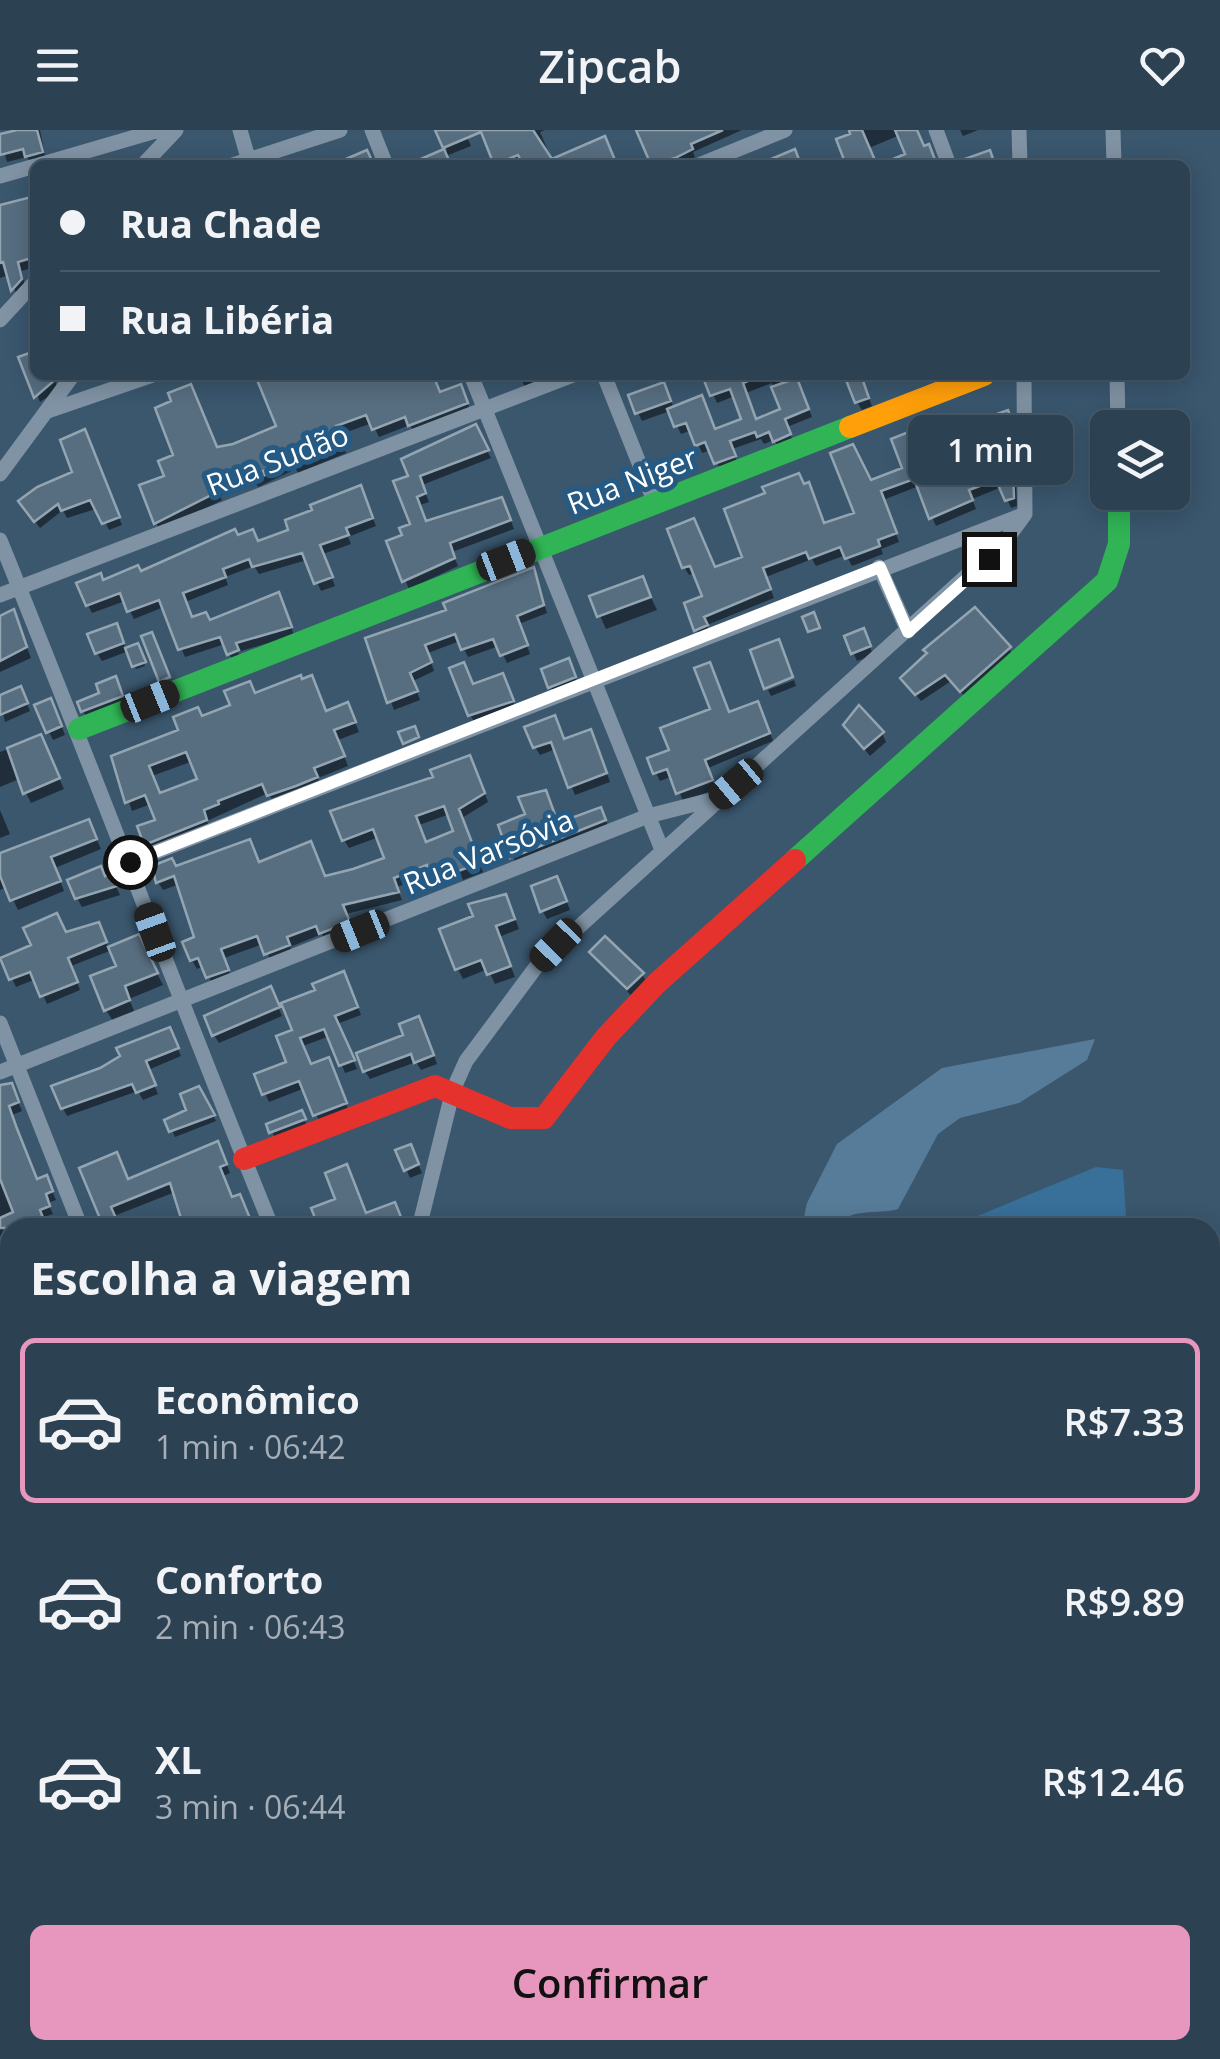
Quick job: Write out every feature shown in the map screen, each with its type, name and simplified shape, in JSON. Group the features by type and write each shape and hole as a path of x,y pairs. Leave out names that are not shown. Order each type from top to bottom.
{"street":[{"path":"58,160 160,130"},
{"path":"148,160 176,130"},
{"path":"240,130 243,160"},
{"path":"249,160 340,130"},
{"path":"372,130 384,160"},
{"path":"711,160 784,130"},
{"path":"936,130 947,160"},
{"path":"1019,130 1020,160"},
{"path":"1113,130 1114,160"},
{"path":"0,176 30,168"},
{"path":"0,320 30,287"},
{"path":"0,474 69,380"},
{"path":"46,412 139,380"},
{"path":"473,380 662,850"},
{"name":"Rua Sudão","path":"0,595 560,380"},
{"path":"606,380 656,503"},
{"name":"Rua Niger","path":"79,729 971,380"},
{"path":"421,1218 444,1088 538,963 989,559 1025,514 1024,380"},
{"path":"1117,380 1118,410"},
{"path":"244,1159 444,1088 510,1118 532,1120 552,1112 606,1037 657,983 1107,581 1119,544 1119,510"},
{"path":"130,862 880,567 1025,514"},
{"path":"0,540 79,729 180,1002 268,1218"},
{"path":"880,567 908,632"},
{"name":"Rua Varsóvia","path":"0,1072 648,816 719,798"},
{"path":"0,1023 77,1218"}],"shaded area":[{"path":"1095,1039 1087,1060 1019,1103 960,1118 938,1134 898,1209 846,1218 804,1218 807,1203 837,1144 942,1068"},
{"path":"1096,1167 1123,1170 1126,1216 1123,1218 973,1218"}],"building":[{"path":"37,130 43,152 25,157 23,149 0,155 0,134"},
{"path":"435,130 533,130 552,159 605,136 615,160 520,160 518,155 492,160 481,132 443,148"},
{"path":"636,130 723,130 691,144 693,149 675,158 649,160"},
{"path":"849,130 862,130 875,160 844,160 836,139 850,134"},
{"path":"895,130 917,130 924,146 929,144 935,160 891,160 905,154"},
{"path":"444,149 449,160 419,160"},
{"path":"795,149 799,160 769,160"},
{"path":"367,150 372,160 344,160"},
{"path":"990,150 993,160 962,160"},
{"path":"30,197 30,258 18,262 22,279 11,291 3,262 0,263 0,205"},
{"path":"30,353 30,380 55,380 34,398 18,357"},
{"path":"257,380 435,380 440,392 461,384 468,403 408,426 405,417 372,430 366,415 336,426 343,444 263,471 265,475 251,480 249,475 218,487 219,491 154,524 139,485 164,476 158,461 173,455 155,408 171,401 168,393 191,384 217,447 276,426"},
{"path":"704,380 750,380 743,383 756,419 780,409 771,387 798,380 809,409 785,419 791,434 773,442 769,432 757,437 755,432 730,441 736,456 714,464 705,442 695,446 686,423 674,427 667,409 702,395 715,429 741,419 730,389 710,396"},
{"path":"846,380 863,380 869,398 855,403"},
{"path":"664,382 671,401 635,414 628,395"},
{"path":"1008,410 1013,425 986,435 980,420"},
{"path":"936,421 940,431 946,429 958,461 1002,444 1013,464 1014,498 1005,501 996,480 969,490 973,500 929,519 914,479 881,491 897,533 878,540 880,546 845,559 840,547 809,559 806,552 763,568 771,589 704,617 708,625 694,631 684,603 702,596 690,566 682,568 667,529 694,518 715,567 742,557 724,509 765,493 762,487 799,473 804,484 809,482 824,523 854,513 830,453 853,444 871,480 902,468 891,439"},
{"path":"476,424 489,450 420,476 426,493 417,497 426,521 502,497 511,520 450,543 455,558 402,582 386,541 402,535 399,528 410,524 393,481 408,476 401,459"},
{"path":"85,429 120,517 102,524 90,500 61,511 58,504 34,522 18,501 37,487 72,472 60,440"},
{"path":"361,485 373,518 346,528 349,535 320,545 333,577 314,584 302,553 252,567 249,559 223,569 226,577 183,593 192,617 206,612 210,620 279,592 292,627 236,643 239,650 227,655 220,637 178,650 159,600 127,612 120,593 86,606 76,583 101,573 103,580 138,565 141,571 235,529 238,535 253,529 258,541 288,530 285,520 312,510 310,505"},
{"path":"534,567 544,605 517,616 528,645 500,656 493,639 461,650 455,634 425,645 432,662 410,673 418,691 387,703 365,638 446,610 443,603"},
{"path":"643,576 651,597 597,617 589,596"},
{"path":"975,607 1011,647 960,692 945,675 915,695 900,678 927,653 923,650"},
{"path":"14,609 27,647 0,661 0,616"},
{"path":"814,612 820,628 808,632 802,617"},
{"path":"117,623 124,643 95,654 87,634"},
{"path":"864,628 871,646 851,654 844,636"},
{"path":"152,632 170,677 159,682 141,636"},
{"path":"779,639 793,677 764,689 750,650"},
{"path":"138,643 146,662 132,667 125,648"},
{"path":"569,658 576,677 548,688 541,669"},
{"path":"464,662 473,684 503,673 514,701 468,716 449,668"},
{"path":"710,662 729,712 758,701 770,733 705,760 713,780 676,794 667,769 653,774 647,758 669,750 660,728 710,709 694,668"},
{"path":"301,675 302,679 312,675 326,711 348,702 356,722 334,730 345,756 314,768 318,777 296,786 267,796 262,784 218,801 219,804 204,810 207,820 144,845 137,826 155,820 145,795 125,803 111,756 178,730 173,717 198,707 202,716 230,705 224,691 250,681 255,693","holes":["186,752 197,779 160,793 149,766"]},
{"path":"116,676 123,696 81,712 77,702 99,693 96,684"},
{"path":"21,686 28,703 0,715 0,695"},
{"path":"51,698 62,726 46,733 34,705"},
{"path":"859,705 884,732 864,749 843,725"},
{"path":"555,715 564,739 591,729 607,773 568,788 551,742 533,748 524,727"},
{"path":"415,726 419,737 403,744 398,732"},
{"path":"41,734 60,778 23,794 7,748"},
{"path":"470,755 485,793 459,809 480,863 456,872 453,865 430,874 427,865 394,878 399,892 343,905 350,922 319,934 316,926 287,937 290,945 264,955 257,936 221,949 229,970 206,978 198,958 190,961 182,942 194,937 174,876 156,883 152,866 172,858 176,866 250,839 259,862 311,841 325,876 353,869 384,858 373,829 342,841 330,811 433,777 430,770","holes":["444,806 453,831 426,842 416,816"]},
{"path":"546,790 558,823 601,807 606,820 510,858 498,825 525,814 518,797"},
{"path":"89,819 97,839 51,857 61,881 10,901 0,876 0,853"},
{"path":"101,866 105,876 112,873 117,886 75,899 67,880"},
{"path":"557,876 567,901 540,912 531,886"},
{"path":"506,894 515,919 496,926 511,966 487,975 481,960 455,970 439,929 473,916 468,904"},
{"path":"57,913 66,932 99,922 107,942 68,958 78,982 40,997 30,972 9,980 0,958 31,945 23,928"},
{"path":"139,934 158,973 125,986 130,1000 104,1011 90,976 116,966 108,947"},
{"path":"605,936 644,973 627,989 589,952"},
{"path":"344,971 358,1007 335,1016 355,1060 339,1066 324,1029 300,1038 311,1064 329,1057 347,1103 313,1116 299,1081 262,1095 254,1074 286,1062 276,1036 292,1030 281,1003 315,990 312,984"},
{"path":"271,986 280,1007 212,1036 204,1016"},
{"path":"419,1016 434,1055 414,1063 411,1054 363,1072 356,1053 403,1035 399,1024"},
{"path":"170,1027 179,1048 146,1061 156,1085 136,1093 132,1084 61,1109 51,1086 100,1068 120,1056 116,1048"},
{"path":"12,1083 19,1102 9,1106 16,1126 37,1179 47,1175 53,1191 46,1194 50,1206 40,1210 43,1218 0,1218 13,1212 0,1179 0,1085"},
{"path":"199,1086 215,1115 169,1132 164,1120 186,1110 180,1094"},
{"path":"302,1110 306,1119 269,1133 266,1124"},
{"path":"218,1141 227,1164 220,1167 232,1197 240,1194 250,1218 181,1218 170,1183 111,1207 115,1216 100,1218 79,1168 117,1152 128,1179"},
{"path":"411,1144 419,1164 404,1171 395,1150"},
{"path":"347,1164 366,1213 395,1202 401,1217 315,1218 311,1208 335,1199 325,1173"}],"traffic: fast":[{"path":"79,729 850,427"},
{"path":"795,860 1107,581 1119,544 1119,510"}],"traffic: slow":[{"path":"850,427 971,380"}],"traffic: jam":[{"path":"244,1159 435,1086 510,1118 544,1118 606,1037 657,983 795,860"}],"route":[{"path":"130,862 880,567 908,632 989,559"}]}
